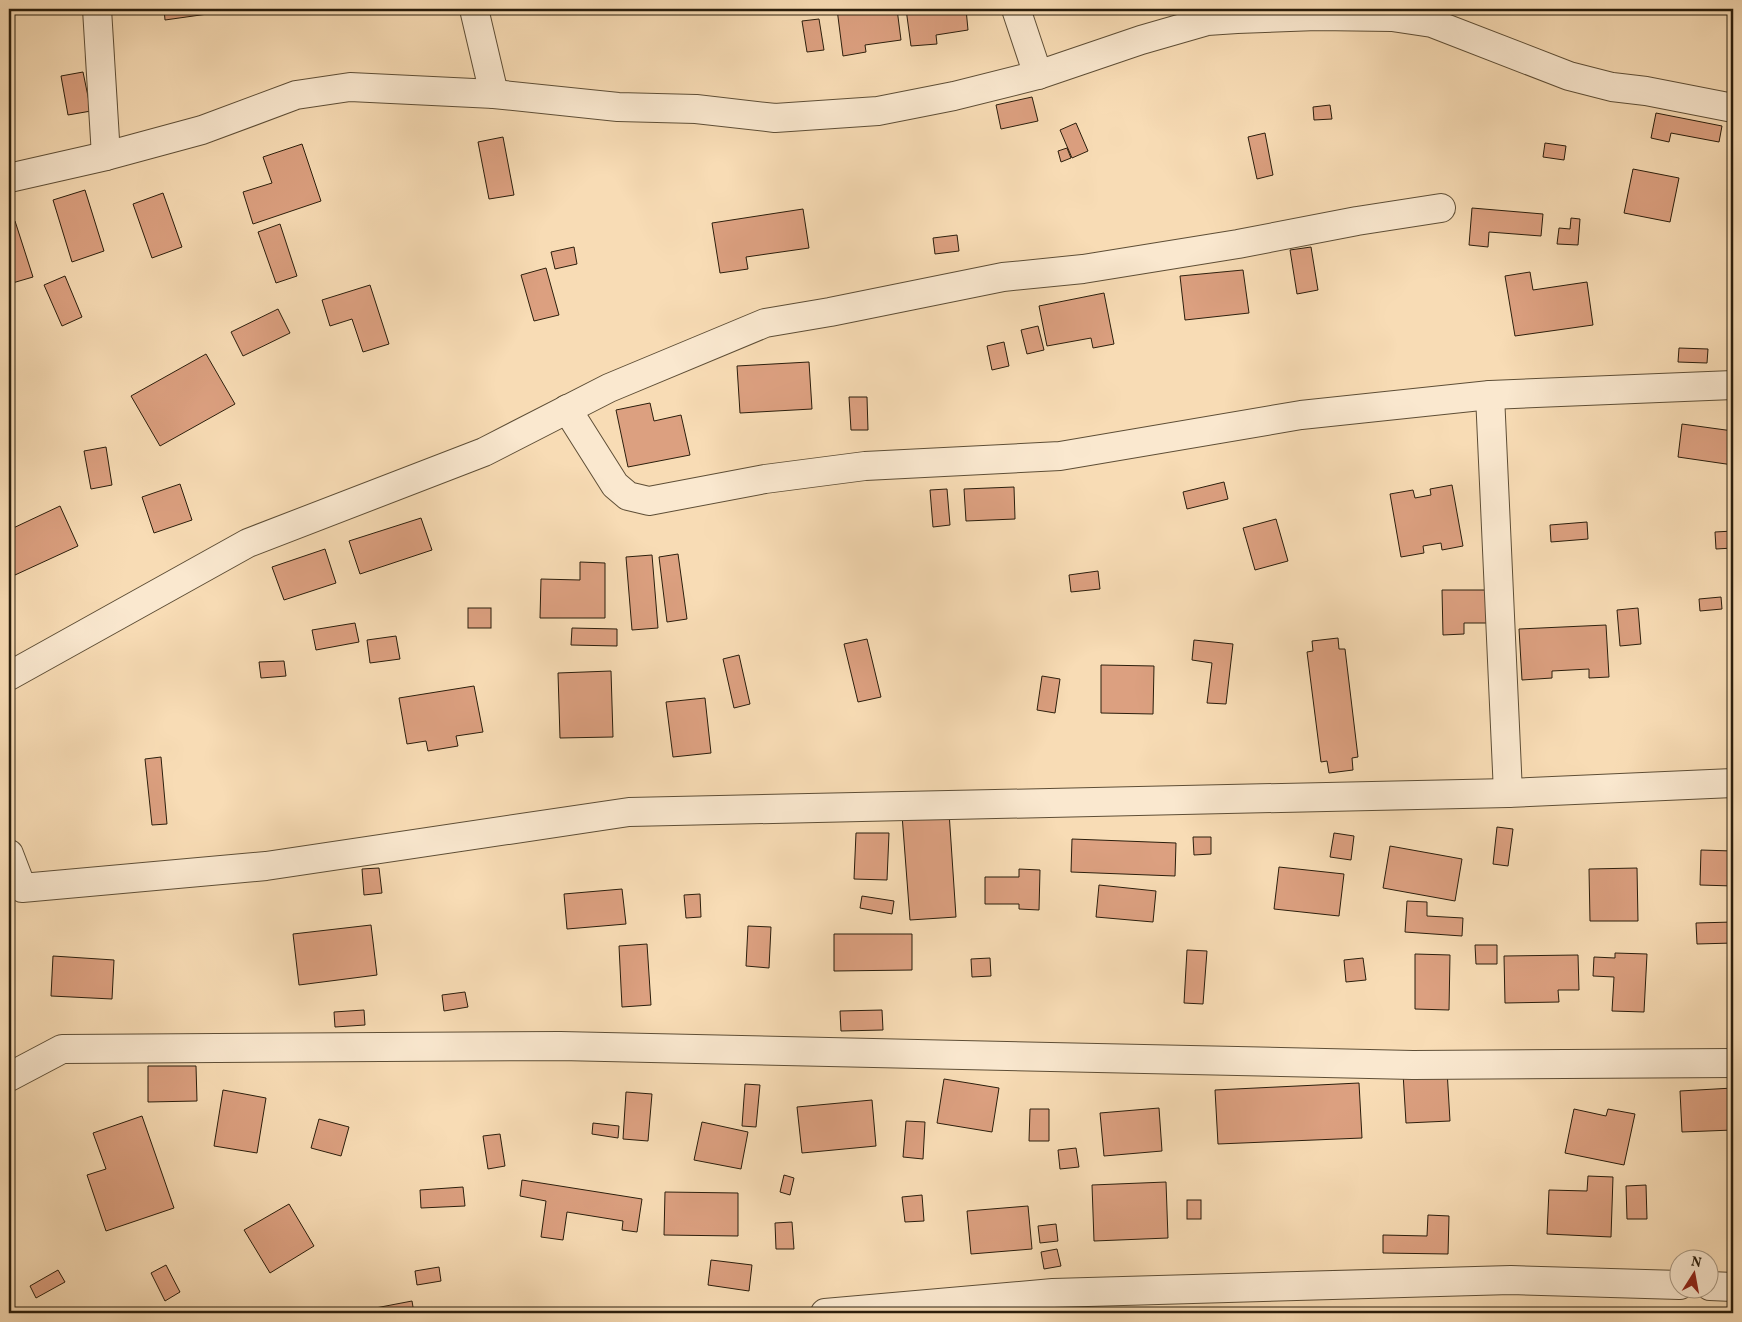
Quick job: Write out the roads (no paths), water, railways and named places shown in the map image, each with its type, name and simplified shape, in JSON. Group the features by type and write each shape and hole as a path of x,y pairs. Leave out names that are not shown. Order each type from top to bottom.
{"street":[{"path":"96,9 106,156"},
{"path":"474,9 494,94"},
{"path":"1016,9 1038,75"},
{"path":"9,178 106,156 202,130 296,95 350,87 494,94 618,107 696,109 775,118 878,110 954,96 1038,75 1141,40 1207,21 1316,16 1392,17 1432,24 1570,76 1612,87 1646,91 1733,108"},
{"path":"9,676 248,543 484,452 610,388 765,323 830,312 1003,277 1083,269 1441,208"},
{"path":"567,409 615,486 628,496 649,500 765,479 865,466 1060,456 1301,415 1490,395 1733,385"},
{"path":"1490,395 1508,793"},
{"path":"9,854 22,888 266,866 629,812 1508,793 1733,783"},
{"path":"9,1077 62,1049 560,1046 1403,1064 1733,1063"},
{"path":"825,1313 1063,1293 1511,1280 1670,1285"},
{"path":"1720,1286 1733,1287"}]}
